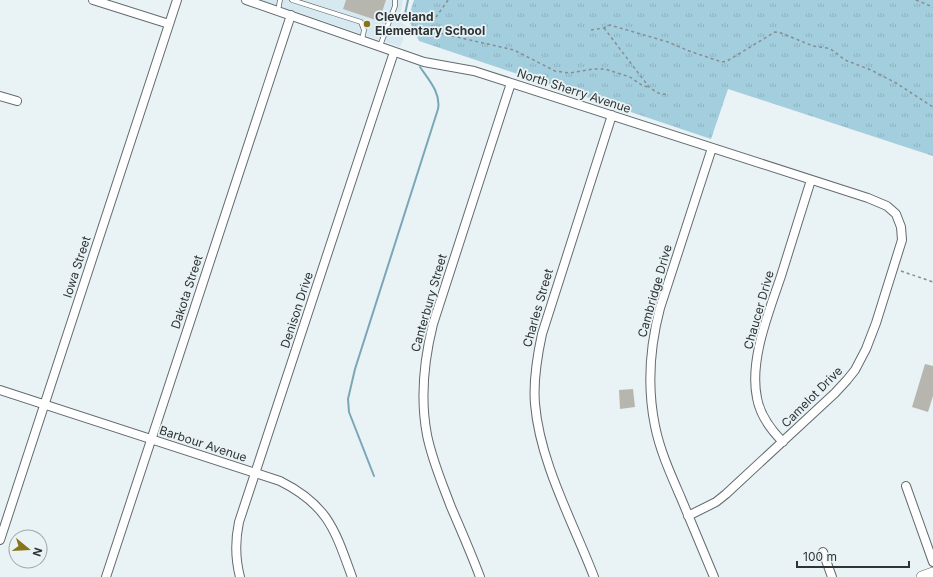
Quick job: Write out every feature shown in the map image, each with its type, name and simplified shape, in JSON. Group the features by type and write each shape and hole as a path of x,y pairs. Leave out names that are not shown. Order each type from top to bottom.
{"street":[{"path":"92,0 169,24"},
{"name":"Iowa Street","path":"0,540 177,0"},
{"name":"North Sherry Avenue","path":"246,0 394,52 432,64 474,71 868,198 892,210"},
{"name":"Dakota Street","path":"106,577 291,15"},
{"name":"Denison Drive","path":"240,577 235,550 238,522 394,52"},
{"name":"Canterbury Street","path":"480,577 430,450 424,416 425,358 433,324 510,83"},
{"path":"0,96 17,101"},
{"name":"Charles Street","path":"594,577 549,465 538,424 535,389 538,353 542,334 612,115"},
{"name":"Cambridge Drive","path":"712,148 660,308 654,333 650,373 652,409 655,428 664,459 714,577"},
{"name":"Chaucer Drive","path":"782,442 768,424 759,406 755,387 756,371 768,316 811,180"},
{"name":"Camelot Drive","path":"688,516 716,502 726,494 835,393 855,370 872,334 902,240 899,220 892,210"},
{"name":"Barbour Avenue","path":"0,390 280,481 293,487 302,493 323,513 336,534 352,577"},
{"path":"906,486 933,562"},
{"path":"823,552 832,577"},
{"path":"922,577 933,573"}],"lane":[{"path":"278,11 280,0"},
{"path":"292,0 361,22 364,25 362,40"},
{"path":"380,47 395,6 395,0"}],"path":[{"path":"448,0 434,20 432,27 439,33 514,50 554,71 568,74 593,69 605,69 630,77 643,86 649,87"},
{"path":"916,0 933,7"},
{"path":"590,30 604,28 610,25 643,34 722,62 727,61 775,32 780,33 813,46 832,50 845,60 871,70 896,83 933,107"},
{"path":"604,28 649,87 658,93 668,95"},
{"path":"893,269 933,282"}],"shaded area":[{"name":"Cleveland Elementary School","path":"261,0 403,0 399,21 408,27 400,47"}],"green space":[{"path":"414,0 933,0 933,156 728,89 711,139 419,41 408,19"}],"building":[{"path":"346,0 386,0 379,21 343,9"},
{"path":"925,364 933,366 933,396 928,412 912,407"},
{"path":"633,389 635,407 620,409 619,390"}],"waterway":[{"path":"405,14 408,0"},
{"path":"374,476 349,412 348,399 355,369 438,109 438,98 436,92 420,67"}],"place":[{"name":"Cleveland Elementary School","path":"367,24"}]}
